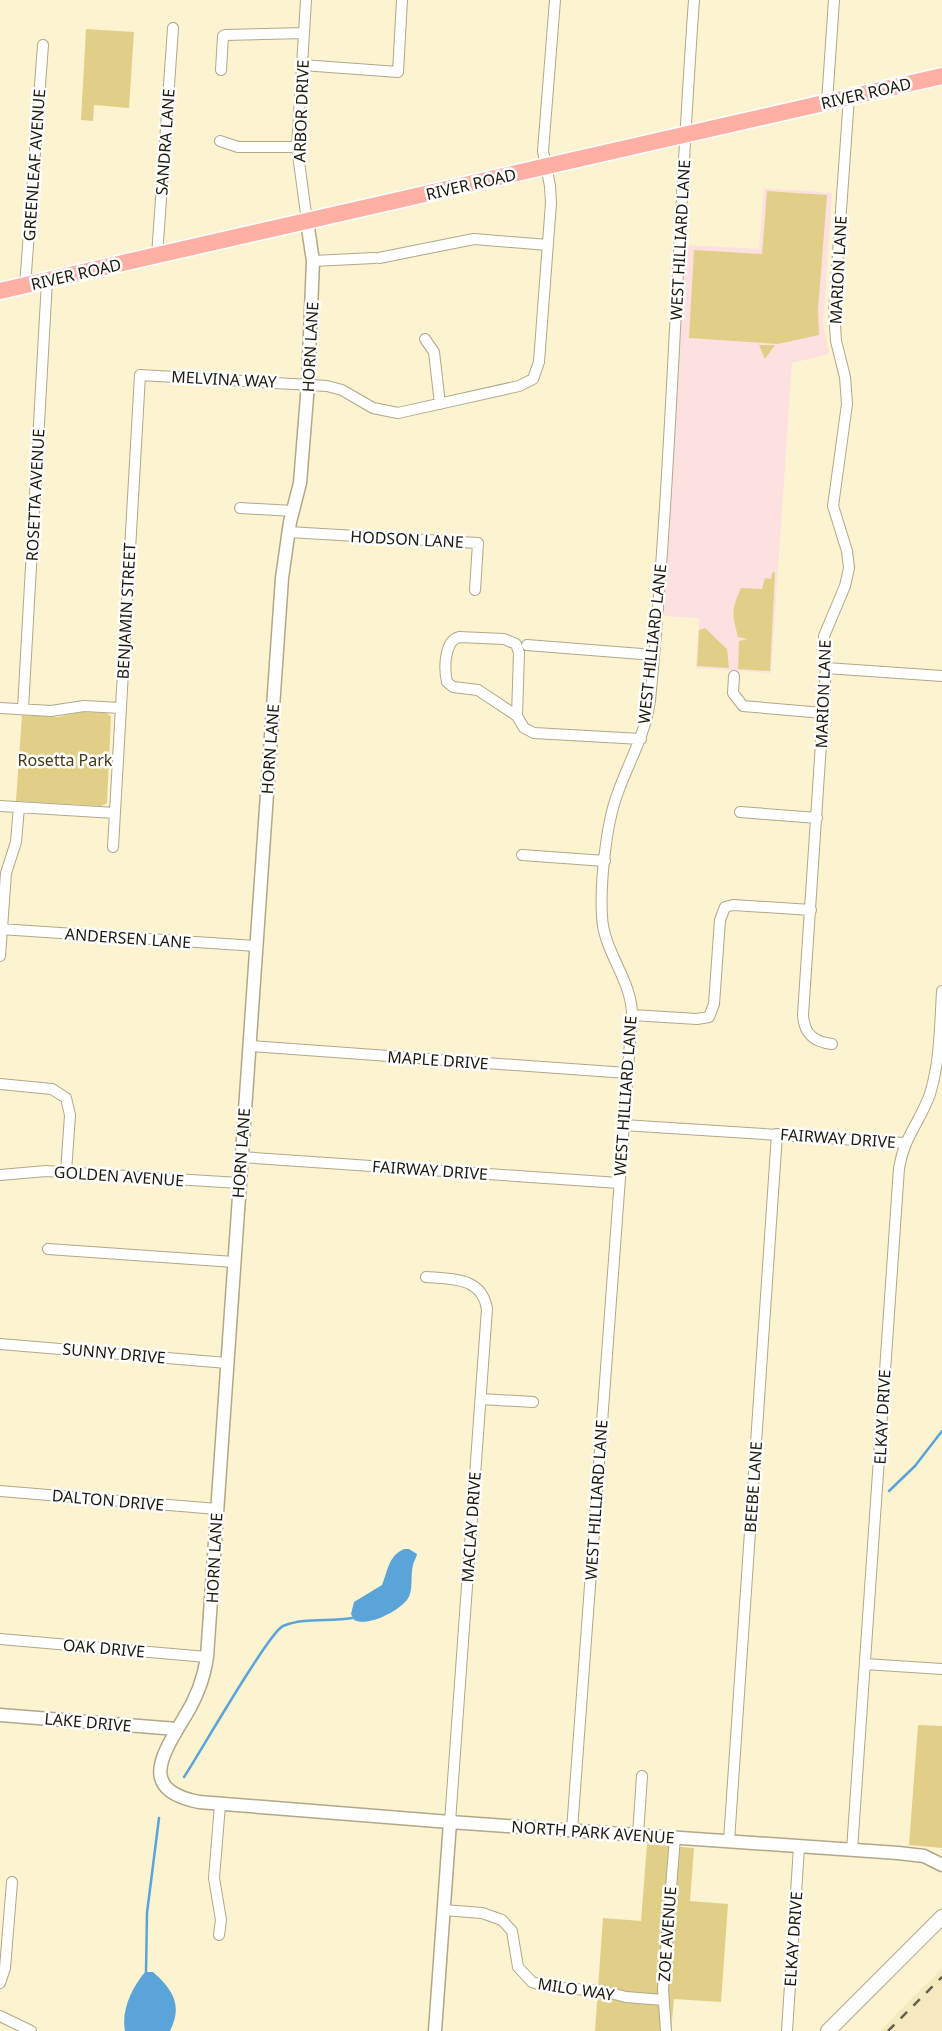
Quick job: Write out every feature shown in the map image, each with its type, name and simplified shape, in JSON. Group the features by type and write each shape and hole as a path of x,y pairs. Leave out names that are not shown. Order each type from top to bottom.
{"main road":[{"name":"RIVER ROAD","path":"0,291 942,76"},
{"path":"828,2031 942,1918"}],"street":[{"name":"ARBOR DRIVE","path":"306,0 297,147 307,221"},
{"path":"302,66 398,72 402,0"},
{"path":"313,261 377,258 474,239 548,245 551,195 543,151 555,0"},
{"name":"WEST HILLIARD LANE","path":"572,1830 632,1014 628,993 609,949 603,927 602,907 605,861 616,796 641,739 649,709 677,309 684,135 694,0"},
{"path":"826,102 834,0"},
{"name":"SANDRA LANE","path":"157,256 173,28"},
{"path":"221,70 225,34 304,33"},
{"name":"GREENLEAF AVENUE","path":"25,286 43,45"},
{"name":"MARION LANE","path":"832,1044 818,1042 812,1038 804,1022 824,713 826,668 824,636 845,586 849,568 847,551 835,514 833,499 846,427 848,404 836,341 834,310 849,97"},
{"path":"220,141 238,147 297,147"},
{"name":"HORN LANE","path":"307,221 313,261 308,384 300,483 288,532 282,578 207,1657 202,1681 159,1768 163,1785 171,1792 188,1800 220,1805 450,1822"},
{"name":"MELVINA WAY","path":"140,375 308,384 336,388 373,408 389,412 406,412 519,386 530,381 535,375 539,362 548,245"},
{"name":"ROSETTA AVENUE","path":"23,709 47,281"},
{"path":"425,339 434,352 440,404"},
{"name":"BENJAMIN STREET","path":"113,847 140,375"},
{"path":"240,508 293,511"},
{"name":"HODSON LANE","path":"288,532 478,543 475,590"},
{"path":"517,716 519,653 516,644 504,639 487,638 459,637 451,641 448,650 446,674 449,684 453,687 478,690 517,716 524,728 534,733 641,739"},
{"path":"527,645 654,655"},
{"path":"826,668 942,676"},
{"path":"734,676 733,693 743,706 824,713"},
{"path":"0,708 57,711 84,706 120,708"},
{"path":"0,806 115,813"},
{"path":"0,956 6,872 16,842 19,807"},
{"path":"740,812 817,818"},
{"path":"522,855 605,861"},
{"path":"632,1014 697,1019 709,1022 714,1004 720,920 723,905 810,910"},
{"name":"ANDERSEN LANE","path":"1,929 256,946"},
{"name":"ELKAY DRIVE","path":"852,1850 898,1177 904,1143 930,1094 938,1047 942,991"},
{"name":"MAPLE DRIVE","path":"249,1046 627,1073"},
{"path":"0,1084 46,1088 63,1094 69,1104 70,1114 66,1172"},
{"name":"FAIRWAY DRIVE","path":"623,1125 904,1143"},
{"name":"BEEBE LANE","path":"729,1841 777,1134"},
{"name":"FAIRWAY DRIVE","path":"241,1157 619,1182"},
{"name":"GOLDEN AVENUE","path":"0,1175 34,1171 66,1172 239,1183"},
{"path":"48,1249 234,1262"},
{"name":"MACLAY DRIVE","path":"426,1277 466,1281 474,1285 483,1295 487,1309 450,1822"},
{"name":"SUNNY DRIVE","path":"0,1344 227,1363"},
{"path":"481,1398 533,1402"},
{"name":"DALTON DRIVE","path":"0,1491 216,1508"},
{"name":"OAK DRIVE","path":"0,1639 207,1657"},
{"path":"865,1664 942,1669"},
{"name":"LAKE DRIVE","path":"0,1715 177,1729"},
{"path":"638,1835 642,1776"},
{"path":"219,1935 221,1920 214,1878 220,1805"},
{"path":"435,2031 450,1822"},
{"name":"NORTH PARK AVENUE","path":"450,1822 924,1856 942,1865"},
{"name":"ZOE AVENUE","path":"666,2031 663,2000 675,1837"},
{"name":"ELKAY DRIVE","path":"787,2031 799,1847"},
{"path":"0,1983 5,1968 12,1882"},
{"name":"MILO WAY","path":"443,1910 482,1913 502,1920 512,1931 518,1967 532,1982 547,1987 603,1991 626,1997 663,2000"},
{"path":"0,2016 31,2031"}],"shaded area":[{"path":"764,188 832,193 823,323 829,354 792,363 771,673 696,668 699,618 664,616 685,245 759,249"},
{"path":"942,1969 942,2031 880,2031 913,1997"}],"green space":[{"path":"86,29 134,32 129,108 94,105 93,121 81,120"},
{"path":"767,191 827,195 818,310 819,335 778,344 689,338 694,250 762,254"},
{"path":"759,345 775,345 765,359"},
{"path":"775,572 770,671 738,669 739,641 748,639 738,637 736,629 734,607 738,595 741,588 762,589 765,578 771,579 772,573"},
{"path":"705,628 727,649 729,668 697,666 699,630"},
{"name":"Rosetta Park","path":"81,712 106,713 111,716 107,803 101,806 16,801 22,715 58,717"},
{"path":"918,1725 942,1726 942,1848 909,1845"},
{"path":"647,1844 694,1848 690,1901 728,1904 721,2002 674,1999 671,2031 595,2031 603,1918 641,1921"}],"water":[{"path":"404,1549 409,1549 417,1554 413,1564 411,1588 407,1600 382,1617 367,1622 354,1620 351,1614 354,1602 382,1585 389,1564"},
{"path":"145,1972 153,1972 166,1985 174,1998 176,2013 170,2031 125,2031 126,2007 136,1985"}],"waterway":[{"path":"889,1491 915,1466 942,1431"},
{"path":"184,1777 249,1671 275,1633 283,1626 291,1623 352,1618"},
{"path":"146,1972 147,1913 159,1818"}],"railway":[{"path":"888,2031 942,1977"}]}
